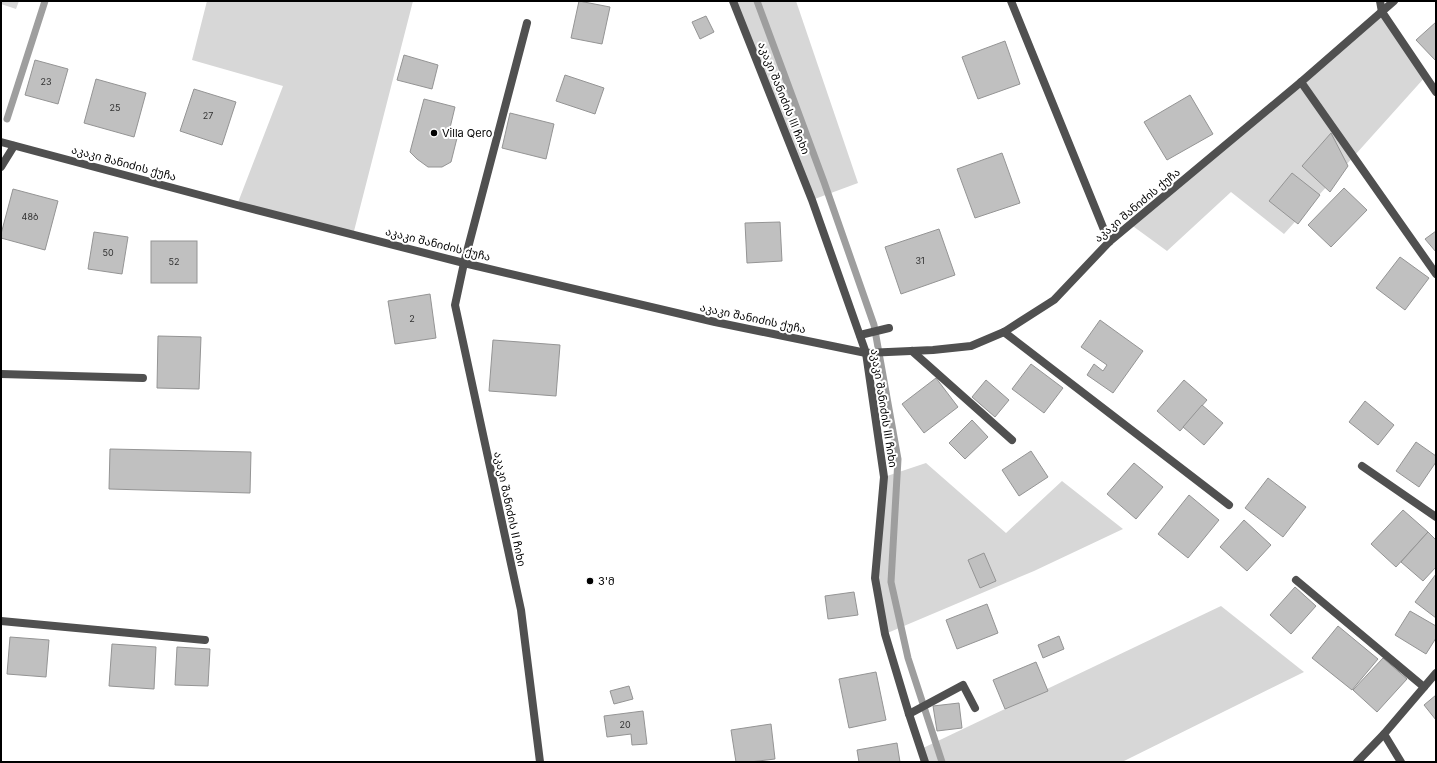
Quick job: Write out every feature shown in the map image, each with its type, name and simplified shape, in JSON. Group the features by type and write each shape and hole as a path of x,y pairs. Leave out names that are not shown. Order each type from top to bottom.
{"street":[{"name":"აკაკი შანიძის III ჩიხი","path":"733,1 812,200 866,353 884,477 875,578 885,634 925,762"},
{"path":"1011,1 1109,242"},
{"path":"1380,1 1382,12 1436,92"},
{"name":"აკაკი შანიძის ქუჩა","path":"1,142 464,263 715,322 866,353 971,346 1004,332 1054,300 1109,242 1301,82 1394,1"},
{"name":"აკაკი შანიძის II ჩიხი","path":"527,23 464,263 455,305 521,610 540,762"},
{"path":"1301,82 1436,274"},
{"path":"1,167 14,146"},
{"path":"860,335 889,328"},
{"path":"1004,332 1229,505"},
{"path":"912,351 1012,440"},
{"path":"1,374 143,378"},
{"path":"1362,466 1436,517"},
{"path":"1296,580 1424,687"},
{"path":"1,621 205,640"},
{"path":"1357,762 1384,734 1436,672"},
{"path":"909,714 963,685 975,708"},
{"path":"1384,734 1401,762"}],"shaded area":[{"path":"1,1 19,1 16,9 1,4"},
{"path":"207,1 413,1 353,235 237,205 283,86 192,60"},
{"path":"733,1 796,1 858,183 812,200"},
{"path":"1382,12 1426,76 1284,234 1231,192 1167,251 1130,224"},
{"path":"926,463 1006,533 1062,481 1123,529 1034,571 885,634 875,578 884,477"},
{"path":"1221,606 1304,672 1122,762 925,762 921,749"}],"building":[{"path":"579,1 610,7 602,44 571,38"},
{"path":"706,16 714,32 700,39 692,22"},
{"path":"1436,22 1436,61 1416,40"},
{"path":"1005,41 1020,84 978,99 962,57"},
{"path":"404,55 438,65 432,89 397,80"},
{"path":"35,60 68,69 58,104 25,95"},
{"path":"565,75 604,88 595,114 556,101"},
{"path":"96,79 146,93 134,137 84,123"},
{"path":"194,89 236,102 222,145 180,131"},
{"path":"1190,95 1213,134 1167,160 1144,122"},
{"name":"Villa Qero","path":"424,99 455,107 449,132 458,134 451,162 442,167 428,167 410,152"},
{"path":"510,113 554,124 546,159 502,148"},
{"path":"1331,133 1348,166 1330,192 1302,166"},
{"path":"1002,153 1020,203 975,218 957,169"},
{"path":"1292,173 1320,195 1298,224 1269,201"},
{"path":"1344,188 1367,210 1331,247 1308,225"},
{"path":"13,189 58,201 45,250 1,238"},
{"path":"780,222 782,261 747,263 745,223"},
{"path":"939,229 955,275 901,294 885,247"},
{"path":"1436,231 1436,252 1425,239"},
{"path":"94,232 128,237 122,274 88,269"},
{"path":"151,241 197,241 197,283 151,283"},
{"path":"1400,257 1429,278 1405,310 1376,288"},
{"path":"430,294 436,338 395,344 388,301"},
{"path":"1100,320 1143,351 1113,393 1087,375 1094,364 1103,371 1107,365 1081,347"},
{"path":"158,336 201,337 199,389 157,388"},
{"path":"493,340 560,345 556,396 489,391"},
{"path":"1031,364 1063,388 1044,413 1012,389"},
{"path":"936,378 958,407 924,433 902,404"},
{"path":"986,380 1009,400 995,417 972,397"},
{"path":"1184,380 1207,400 1180,431 1157,411"},
{"path":"1365,401 1394,425 1378,445 1349,422"},
{"path":"1202,405 1223,423 1204,445 1183,427"},
{"path":"972,420 988,437 965,459 949,443"},
{"path":"1416,442 1436,456 1436,462 1419,487 1396,471"},
{"path":"110,449 251,452 250,493 109,489"},
{"path":"1031,451 1048,477 1019,496 1002,470"},
{"path":"1134,463 1163,487 1136,519 1107,494"},
{"path":"1268,478 1306,507 1283,537 1245,508"},
{"path":"1189,495 1219,520 1188,558 1158,534"},
{"path":"1403,510 1428,532 1396,567 1371,544"},
{"path":"1244,520 1271,545 1247,571 1220,547"},
{"path":"1428,532 1436,540 1436,567 1423,581 1401,562"},
{"path":"984,553 996,581 980,588 968,560"},
{"path":"1436,574 1436,618 1415,602"},
{"path":"1295,587 1316,606 1291,634 1270,615"},
{"path":"854,592 858,615 828,619 825,596"},
{"path":"987,604 998,633 957,649 946,620"},
{"path":"1410,611 1436,626 1436,638 1426,654 1395,635"},
{"path":"1338,626 1378,659 1352,690 1312,658"},
{"path":"1059,636 1064,649 1043,658 1038,645"},
{"path":"10,637 49,640 46,677 7,674"},
{"path":"112,644 156,647 154,689 109,686"},
{"path":"177,647 210,649 208,686 175,685"},
{"path":"1383,658 1407,679 1377,712 1353,690"},
{"path":"1036,662 1048,691 1005,709 993,680"},
{"path":"876,672 886,720 849,728 839,679"},
{"path":"629,686 633,699 614,704 610,691"},
{"path":"1436,695 1436,720 1424,705"},
{"path":"959,703 962,728 937,731 933,706"},
{"path":"643,711 647,744 632,745 631,734 607,737 604,716"},
{"path":"771,724 775,759 736,762 731,730"},
{"path":"897,743 900,762 859,762 857,750"}],"waterway":[{"path":"7,119 45,1"},
{"path":"757,1 824,182 874,325 898,459 891,582 908,658 942,762"}],"place":[{"name":"Villa Qero","path":"434,133"},
{"name":"3'მ","path":"590,581"}]}
